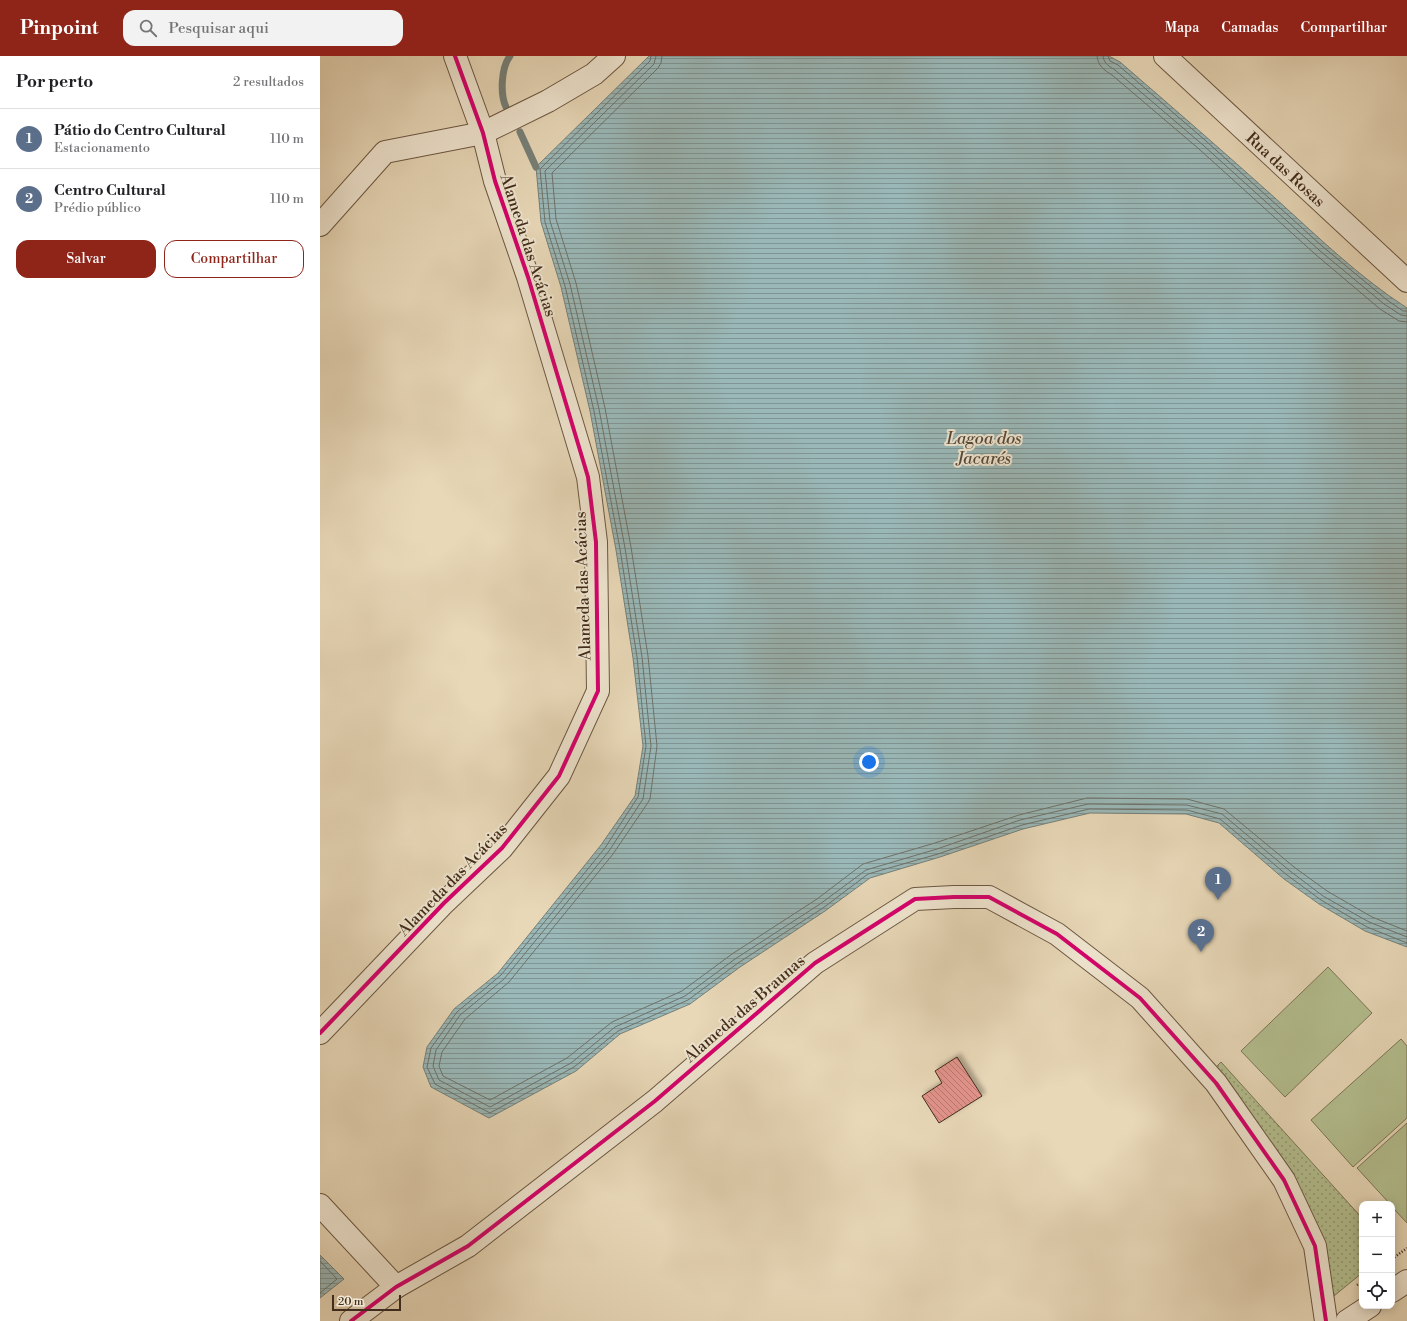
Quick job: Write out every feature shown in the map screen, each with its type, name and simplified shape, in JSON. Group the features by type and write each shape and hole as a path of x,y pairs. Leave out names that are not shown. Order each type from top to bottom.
{"street":[{"name":"Alameda das Acácias","path":"320,1033 444,904 502,848 559,776 598,692 596,542 588,477 528,277 494,181 483,133 455,56"},
{"path":"320,225 385,152 483,133 548,101 594,74 614,56"},
{"name":"Rua das Rosas","path":"1165,56 1407,281"},
{"name":"Alameda das Braunas","path":"351,1321 396,1287 468,1246 655,1101 815,963 915,899 989,897 1057,934 1140,998 1216,1082 1284,1180 1315,1246 1326,1321"},
{"path":"320,1205 396,1287"},
{"path":"1395,1289 1407,1281"},
{"path":"1347,1321 1365,1309"}],"path":[{"path":"1395,1257 1407,1248"}],"green space":[{"path":"1328,967 1372,1013 1285,1097 1241,1051"},
{"path":"1401,1039 1407,1046 1407,1118 1353,1167 1311,1120"},
{"path":"1221,1062 1359,1215 1359,1275 1329,1300 1321,1240 1216,1067"},
{"path":"1407,1123 1407,1223 1395,1210 1395,1201 1387,1201 1357,1168"}],"water":[{"name":"Lagoa dos Jacarés","path":"649,56 1109,56 1120,62 1355,270 1407,308 1407,947 1365,931 1319,904 1284,879 1219,823 1186,814 1090,813 1023,829 940,857 870,878 825,911 740,967 690,1004 620,1034 576,1071 489,1118 431,1087 423,1067 427,1047 454,1009 498,973 601,845 635,796 643,746 633,658 616,550 590,411 561,287 541,222 536,167"},
{"path":"320,1255 344,1279 320,1298"}],"building":[{"path":"957,1057 982,1096 939,1123 922,1096 942,1083 935,1071"}],"waterway":[{"path":"506,107 504,102 502,81 505,67 510,56"},
{"path":"520,132 536,167"}],"cycle path":[{"path":"320,1033 444,903 502,848 559,776 598,691 596,542 588,477 528,277 495,181 483,133 455,56"},
{"path":"351,1321 396,1287 468,1246 655,1101 815,963 915,899 954,897 989,897 1057,934 1140,998 1216,1083 1284,1180 1315,1246 1326,1321"}],"place":[{"name":"Pátio do Centro Cultural","path":"1218,900"},
{"name":"Centro Cultural","path":"1201,952"}]}
